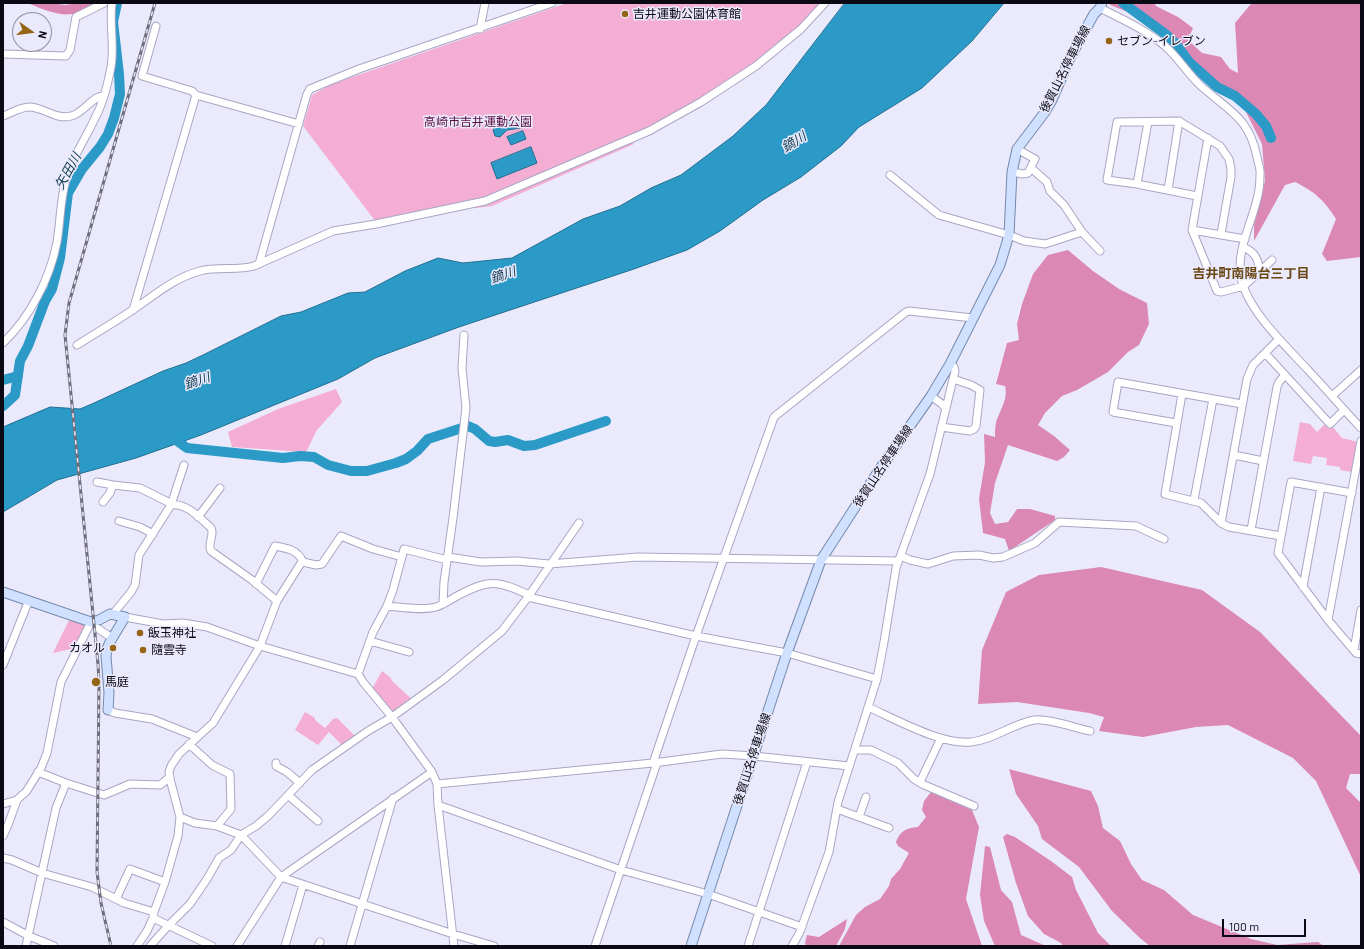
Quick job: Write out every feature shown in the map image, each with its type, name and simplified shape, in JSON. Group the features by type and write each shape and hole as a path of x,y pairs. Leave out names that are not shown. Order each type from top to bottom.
{"main road":[{"name":"後賀山名停車場線","path":"691,946 787,653 821,560 881,467 931,396 950,364 1000,265 1009,235 1012,172 1017,149 1048,106 1071,56 1094,14 1101,5"},
{"path":"3,592 29,600 94,625 113,614 125,617 107,649 106,656 109,693 108,710"}],"street":[{"path":"3,54 66,56 70,50 76,18 104,3"},
{"path":"3,343 28,313 47,274 57,242 63,191 67,175 74,156 97,115 109,78 113,53 110,21 112,3"},
{"path":"480,28 485,3"},
{"path":"259,264 298,124 307,94 310,89 359,69 552,3"},
{"path":"77,345 133,310 181,277 200,271 220,268 241,269 259,264 333,231 376,224 485,201 649,131 688,110 756,66 801,29 825,3"},
{"path":"1101,5 1148,33 1166,46 1201,86 1238,116 1250,134 1260,173 1257,198 1243,247 1240,266 1241,279 1254,308 1279,339 1361,428"},
{"path":"156,26 142,76 192,91 196,95 298,124"},
{"path":"133,310 196,95"},
{"path":"3,116 29,107 43,110 57,116 70,116 82,111 97,97 104,96"},
{"path":"1197,196 1137,184 1107,180 1117,122 1179,121 1208,138 1224,150 1229,159 1231,177 1221,234"},
{"path":"1168,190 1179,121"},
{"path":"1137,184 1148,122"},
{"path":"1208,138 1192,230 1217,291 1221,292 1244,286 1272,260"},
{"path":"1012,172 1022,174 1028,173 1035,159 1017,149"},
{"path":"1031,168 1047,182 1050,191 1064,205 1082,232 1100,251"},
{"path":"890,175 939,215 1009,235 1024,241 1045,244 1082,232"},
{"path":"1192,230 1245,239"},
{"path":"1243,247 1250,250 1256,256 1259,262 1259,272"},
{"path":"595,946 696,636 774,417 906,312 909,311 973,318"},
{"path":"443,604 447,559 466,408 462,368 464,335"},
{"path":"1221,523 1242,404 1249,374 1253,365 1279,339"},
{"path":"1265,353 1330,424 1344,410"},
{"path":"792,946 802,927 829,852 837,809 877,679 884,642 891,589 896,568 930,474 955,371 954,367 950,364"},
{"path":"1332,396 1361,370"},
{"path":"1251,530 1277,387 1285,375"},
{"path":"941,427 970,431 976,426 980,390 953,379"},
{"path":"1176,423 1113,412 1118,382 1242,404"},
{"path":"1182,394 1165,494 1194,500 1201,503 1221,523 1229,527 1281,536"},
{"path":"931,396 946,409"},
{"path":"1194,500 1213,399"},
{"path":"1328,620 1352,493 1358,475 1361,441"},
{"path":"1234,455 1263,461"},
{"path":"113,614 135,585 139,555 171,505 184,465"},
{"path":"97,482 113,486 140,488 171,505 179,505 187,508 212,531 209,544 211,551 277,601"},
{"path":"1352,493 1291,482 1278,556 1328,620 1356,653 1361,654"},
{"path":"103,502 113,486"},
{"path":"1303,587 1321,487"},
{"path":"198,517 220,488"},
{"path":"119,520 140,527 153,534"},
{"path":"358,674 373,632 387,606 393,590 404,549 447,559 481,562 517,561 549,564 638,557 724,557 821,560 900,558 928,564 953,556 979,555 993,558 1003,557 1035,543 1060,522 1136,526 1164,539"},
{"path":"150,946 190,904 219,858 231,850 241,835 256,826 312,770 368,731 392,717 443,680 502,631 579,523"},
{"path":"303,562 316,565 322,564 341,536 373,549 402,557"},
{"path":"256,584 276,546 290,549 302,558 303,562"},
{"path":"137,946 147,931 153,915 165,882 178,836 180,816 169,772 173,761 189,744 213,723 260,646 277,601 303,562"},
{"path":"387,606 434,608 474,587 498,583 508,585 528,596 696,636 787,653 877,679"},
{"path":"3,665 29,600"},
{"path":"1354,650 1361,610"},
{"path":"125,617 163,624 195,625 260,646 358,674 392,717 432,772 437,784 454,946"},
{"path":"3,804 17,800 26,792 41,768 47,753 61,682 94,625 112,638"},
{"path":"370,641 409,652"},
{"path":"868,707 941,738 970,742 981,740 1033,720 1041,720 1090,731"},
{"path":"108,710 115,713 152,719 197,737"},
{"path":"920,782 941,738"},
{"path":"189,744 212,765 230,774 231,809 217,826"},
{"path":"855,750 871,750 898,763 920,782 974,806"},
{"path":"437,784 655,763 722,754 849,766"},
{"path":"276,762 276,766 287,772 300,783"},
{"path":"748,946 807,762"},
{"path":"38,772 104,796 130,784 160,785 170,777"},
{"path":"237,946 281,877 432,772"},
{"path":"26,946 56,808 66,783"},
{"path":"288,795 318,821"},
{"path":"859,817 866,797"},
{"path":"350,946 393,798"},
{"path":"3,836 17,800"},
{"path":"438,805 621,870 708,894 802,927"},
{"path":"837,809 890,828"},
{"path":"180,816 195,823 217,826 241,835 281,877 453,934 494,946"},
{"path":"3,858 12,860 42,873 88,886 153,915 168,926 212,946"},
{"path":"116,899 130,869 165,882"},
{"path":"285,946 303,885"},
{"path":"3,922 29,936 54,946"}],"green space":[{"name":"高崎市吉井運動公園","path":"567,3 828,3 782,48 632,141 634,144 492,206 476,208 475,206 379,226 303,126 312,95 332,84"},
{"path":"336,389 342,402 317,430 306,452 232,447 228,432 278,409"},
{"path":"1300,422 1310,424 1317,432 1326,423 1330,428 1332,426 1342,438 1358,442 1352,472 1340,470 1340,467 1326,465 1327,458 1313,456 1311,464 1293,461"},
{"path":"70,618 87,625 75,648 53,653"},
{"path":"382,671 413,700 392,715 372,689"},
{"path":"305,712 315,718 315,720 325,728 333,719 337,718 355,736 343,746 329,732 318,745 295,730"}],"shaded area":[{"path":"27,3 51,3 66,5 75,3 98,3 81,12 71,14 58,14"},
{"path":"1110,3 1154,3 1156,6 1178,17 1193,28 1188,40 1202,53 1221,57 1230,69 1238,73 1235,23 1253,3 1361,3 1361,257 1327,261 1322,254 1336,219 1318,197 1308,189 1295,182 1285,185 1254,241 1254,225 1265,181 1262,144 1245,110 1224,92 1204,70 1138,16 1110,5"},
{"path":"1068,250 1093,271 1119,289 1147,303 1149,324 1139,345 1128,352 1108,372 1077,390 1062,396 1045,413 1038,425 1070,450 1064,457 1057,461 1008,445 995,483 990,513 995,524 1008,522 1017,509 1030,509 1055,516 1055,520 1009,551 1005,539 983,533 979,499 985,462 984,434 995,437 996,422 1006,394 1005,386 996,384 1007,343 1019,340 1017,324 1022,304 1033,274 1048,255"},
{"path":"1101,567 1202,590 1260,632 1361,736 1361,774 1350,774 1346,788 1361,803 1361,877 1316,781 1293,758 1228,725 1196,727 1143,737 1099,731 1104,717 1089,713 1017,702 978,704 982,650 1006,592 1039,575"},
{"path":"1009,769 1091,791 1098,806 1103,828 1120,841 1131,864 1142,880 1164,890 1193,915 1251,939 1277,945 1318,942 1324,946 1150,946 1112,911 1079,867 1042,839 1038,826 1016,794"},
{"path":"931,792 972,810 979,827 966,899 982,946 839,946 856,915 865,907 880,899 889,886 891,879 900,869 909,853 898,846 896,842 899,835 907,829 918,827 926,817 922,810 924,801"},
{"path":"1007,834 1015,837 1072,877 1076,890 1098,933 1111,946 1063,946 1061,943 1044,934 1028,916 1016,883 1003,837"},
{"path":"985,846 990,847 1001,890 1012,902 1021,935 1046,946 995,946 984,921 980,895"},
{"path":"847,919 845,929 836,946 806,946 805,943 807,935 819,937"}],"water":[{"name":"鏑川","path":"845,3 1004,3 972,41 922,88 859,127 841,146 801,177 763,200 720,231 687,250 459,327 375,358 338,379 201,435 136,458 57,480 3,512 3,427 50,407 80,409 163,371 186,363 281,316 301,312 348,293 365,292 405,271 438,258 463,263 512,258 583,219 620,206 651,188 681,175 733,136 766,105"},
{"path":"518,120 522,123 521,128 507,130 500,137 495,136 493,130 498,123"},
{"path":"523,131 526,139 511,145 507,137"},
{"path":"531,147 537,163 497,179 491,163"}],"waterway":[{"name":"矢田川","path":"3,406 15,395 20,361 28,346 45,301 52,289 60,258 68,193 82,169 100,147 108,134 114,118 120,94 113,22 117,3"},
{"path":"1123,3 1164,33 1175,43 1189,62 1217,87 1235,96 1256,114 1266,126 1271,138"},
{"name":"矢田川","path":"3,380 18,376"},
{"path":"169,435 187,448 283,458 300,456 314,457 328,465 351,471 367,471 406,459 417,451 428,439 468,426 475,429 489,441 495,442 508,440 524,446 535,445 606,421"}],"railway":[{"path":"111,946 101,903 97,872 98,664 65,335 69,303 155,3"}],"place":[{"name":"吉井運動公園体育館","path":"625,14"},
{"name":"セブン-イレブン","path":"1109,41"},
{"name":"飯玉神社","path":"140,633"},
{"name":"カオル","path":"113,648"},
{"name":"隨雲寺","path":"143,650"},
{"name":"馬庭","path":"96,682"}],"district":[{"name":"吉井町南陽台三丁目","path":"1251,274"}]}
